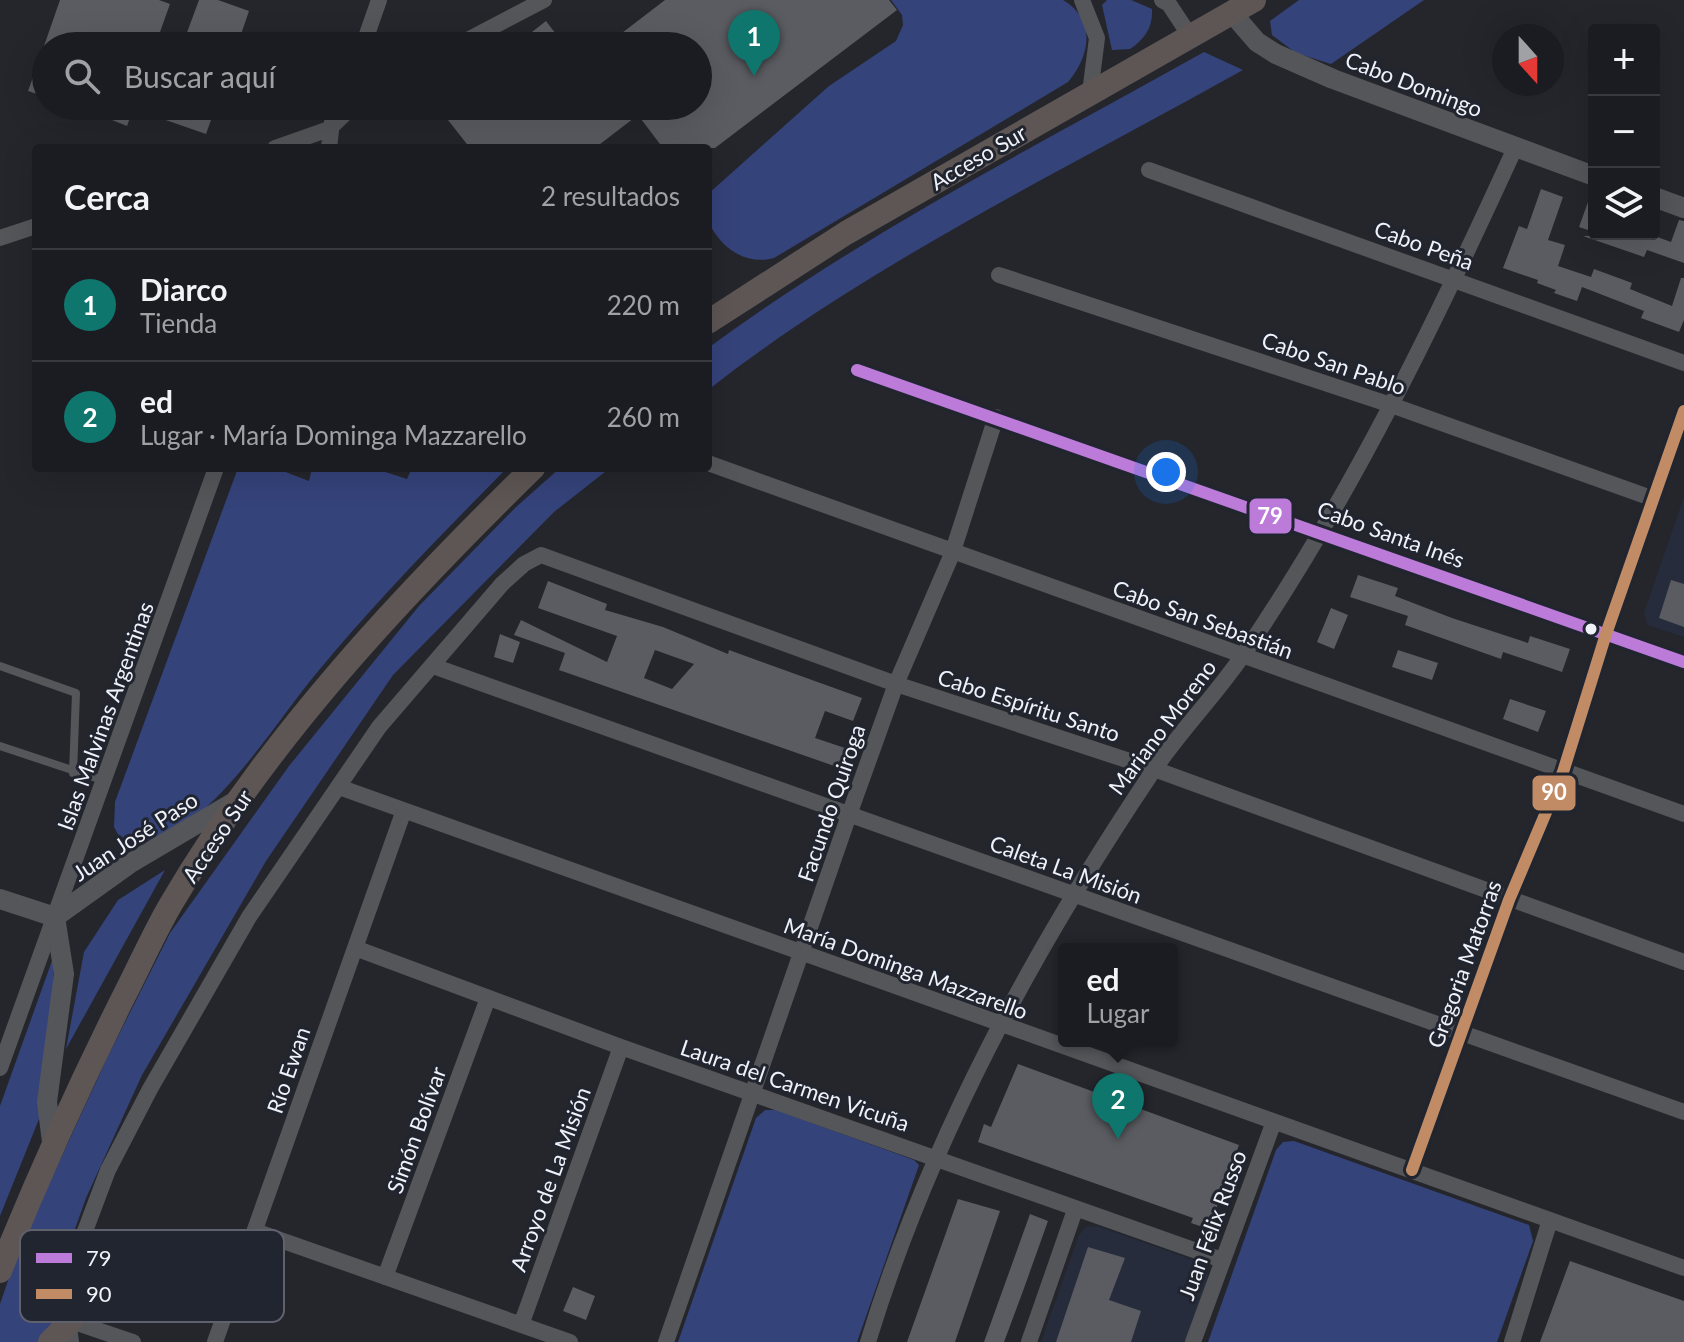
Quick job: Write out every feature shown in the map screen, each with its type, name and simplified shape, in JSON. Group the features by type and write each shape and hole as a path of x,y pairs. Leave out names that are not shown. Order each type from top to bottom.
{"main road":[{"name":"Acceso Sur","path":"712,319 846,233 1254,0"},
{"name":"Acceso Sur","path":"0,1271 52,1142 171,904 242,797 372,633 425,575 529,472"},
{"path":"50,1342 71,1331"}],"street":[{"path":"368,32 379,0"},
{"path":"483,32 544,0"},
{"path":"1082,0 1097,38 1090,93"},
{"path":"1162,0 1169,4 1190,36"},
{"name":"Cabo Domingo","path":"1232,13 1257,42 1276,54 1588,174"},
{"path":"329,144 329,129 333,120"},
{"path":"286,144 329,129 338,120"},
{"name":"Mariano Moreno","path":"868,1342 881,1297 938,1158 998,1025 1072,895 1154,769 1243,656 1320,532 1394,406 1515,148"},
{"name":"Cabo Peña","path":"1149,170 1684,363"},
{"path":"1660,199 1684,208"},
{"path":"0,238 32,227"},
{"name":"Cabo San Pablo","path":"999,275 1394,406 1654,499"},
{"name":"Cabo Santa Inés","path":"857,370 1684,662"},
{"name":"Gregoria Matorras","path":"1412,1170 1509,900 1563,772 1606,634 1684,411"},
{"name":"Facundo Quiroga","path":"666,1342 755,1094 849,815 896,684 952,554 996,417"},
{"name":"Cabo San Sebastián","path":"712,464 952,554 1684,814"},
{"name":"Islas Malvinas Argentinas","path":"0,1068 106,782 215,472"},
{"name":"Cabo Espíritu Santo","path":"433,666 502,584 524,564 541,555 896,684 1154,769 1684,962"},
{"path":"85,1230 108,1170 249,917 379,727 433,666"},
{"name":"Caleta La Misión","path":"433,666 1684,1112"},
{"name":"María Dominga Mazzarello","path":"339,787 403,813 1058,1047"},
{"name":"Juan José Paso","path":"55,917 129,864 242,797"},
{"name":"Río Ewan","path":"255,1230 403,813"},
{"path":"0,899 55,917 64,974 47,1102 52,1142"},
{"name":"Laura del Carmen Vicuña","path":"355,948 621,1047 1222,1260"},
{"name":"Simón Bolívar","path":"385,1277 488,998"},
{"name":"Arroyo de La Misión","path":"521,1325 621,1047"},
{"name":"María Dominga Mazzarello","path":"1059,1047 1684,1268"},
{"name":"Juan Félix Russo","path":"1193,1342 1273,1124"},
{"path":"1029,1342 1075,1210"},
{"path":"1512,1342 1550,1220"},
{"path":"284,1241 570,1342"},
{"name":"Río Ewan","path":"215,1342 222,1322"},
{"path":"71,1331 133,1342"}],"lane":[{"path":"0,666 76,693 73,773"},
{"path":"0,746 106,782"}],"shaded area":[{"path":"891,0 1063,0 1081,18 1085,28 1085,50 1068,82 774,258 753,259 734,252 712,228 712,190 829,86 896,41 903,25 902,15"},
{"path":"1107,0 1131,0 1152,9 1147,32 1130,49 1112,50 1102,5"},
{"path":"1299,0 1424,0 1331,64 1296,53 1272,35 1270,21"},
{"path":"1204,52 1243,70 900,260 769,344 712,387 712,345 827,267 951,192"},
{"path":"237,472 285,472 309,481 311,472 385,472 407,479 410,472 503,472 361,621 251,758 196,816 170,833 148,840 134,840 119,836 114,827 115,802"},
{"path":"555,472 605,472 554,512 393,675 266,861 142,1075 75,1230 28,1230 108,1056 170,933 289,766 419,606 516,507"},
{"path":"1684,497 1684,637 1648,625 1644,613"},
{"path":"165,870 66,1049 84,952 118,900"},
{"path":"53,958 54,987 39,1119 0,1216 0,1106"},
{"path":"765,1110 776,1110 914,1160 919,1165 857,1342 678,1342 756,1118"},
{"path":"1294,1141 1529,1225 1533,1241 1497,1342 1208,1342 1276,1150 1283,1142"},
{"path":"1097,1226 1199,1262 1207,1269 1208,1280 1186,1342 1041,1342 1079,1235 1086,1227"},
{"path":"19,1249 20,1322 54,1322 39,1342 0,1342 0,1304"}],"building":[{"path":"60,0 159,0 170,4 160,32 49,32"},
{"path":"199,0 218,0 249,11 242,32 187,32"},
{"path":"665,0 889,0 897,10 715,148 712,144 660,144 642,120 712,120 712,32 623,32"},
{"path":"546,21 554,32 532,32"},
{"path":"112,120 129,120 127,126"},
{"path":"166,120 211,120 206,134"},
{"path":"448,120 631,120 600,144 467,144"},
{"path":"1541,189 1563,197 1548,240 1565,245 1558,266 1591,277 1594,269 1632,283 1630,289 1672,306 1681,278 1684,278 1684,320 1679,332 1641,318 1644,311 1582,287 1577,301 1554,293 1556,290 1537,283 1538,280 1503,268 1519,226 1527,229"},
{"path":"1588,202 1588,230 1579,227"},
{"path":"1679,220 1684,221 1684,263 1647,250 1644,257 1595,240 1660,238 1671,242"},
{"path":"1358,575 1398,588 1395,596 1452,618 1528,643 1530,636 1570,649 1562,672 1503,652 1501,659 1405,625 1408,616 1350,597"},
{"path":"1671,580 1684,584 1684,627 1659,618"},
{"path":"548,581 607,604 605,610 663,627 728,654 729,650 862,698 853,721 825,711 815,738 848,749 840,768 559,670 565,653 514,635 521,620 607,662 617,636 538,608","holes":["655,650 694,664 672,689 644,678"]},
{"path":"1331,608 1348,615 1334,649 1317,642"},
{"path":"500,634 520,642 513,663 494,657"},
{"path":"1398,650 1438,663 1432,680 1392,667"},
{"path":"1510,699 1546,711 1538,732 1503,719"},
{"path":"1018,1064 1239,1145 1209,1229 1191,1223 1193,1218 978,1142 984,1124 991,1127"},
{"path":"958,1199 1000,1211 955,1342 907,1342"},
{"path":"1030,1214 1048,1221 1023,1291 1004,1342 984,1342"},
{"path":"1088,1247 1125,1258 1109,1300 1141,1311 1131,1342 1056,1342"},
{"path":"1570,1261 1684,1301 1684,1342 1540,1342"},
{"path":"573,1287 595,1296 586,1320 563,1311"}],"transit line":[{"name":"79","path":"857,370 1684,662"},
{"name":"90","path":"1412,1170 1509,900 1563,772 1606,634 1684,411"}],"place":[{"name":"Diarco","path":"754,76"},
{"name":"ed","path":"1118,1139"}]}
